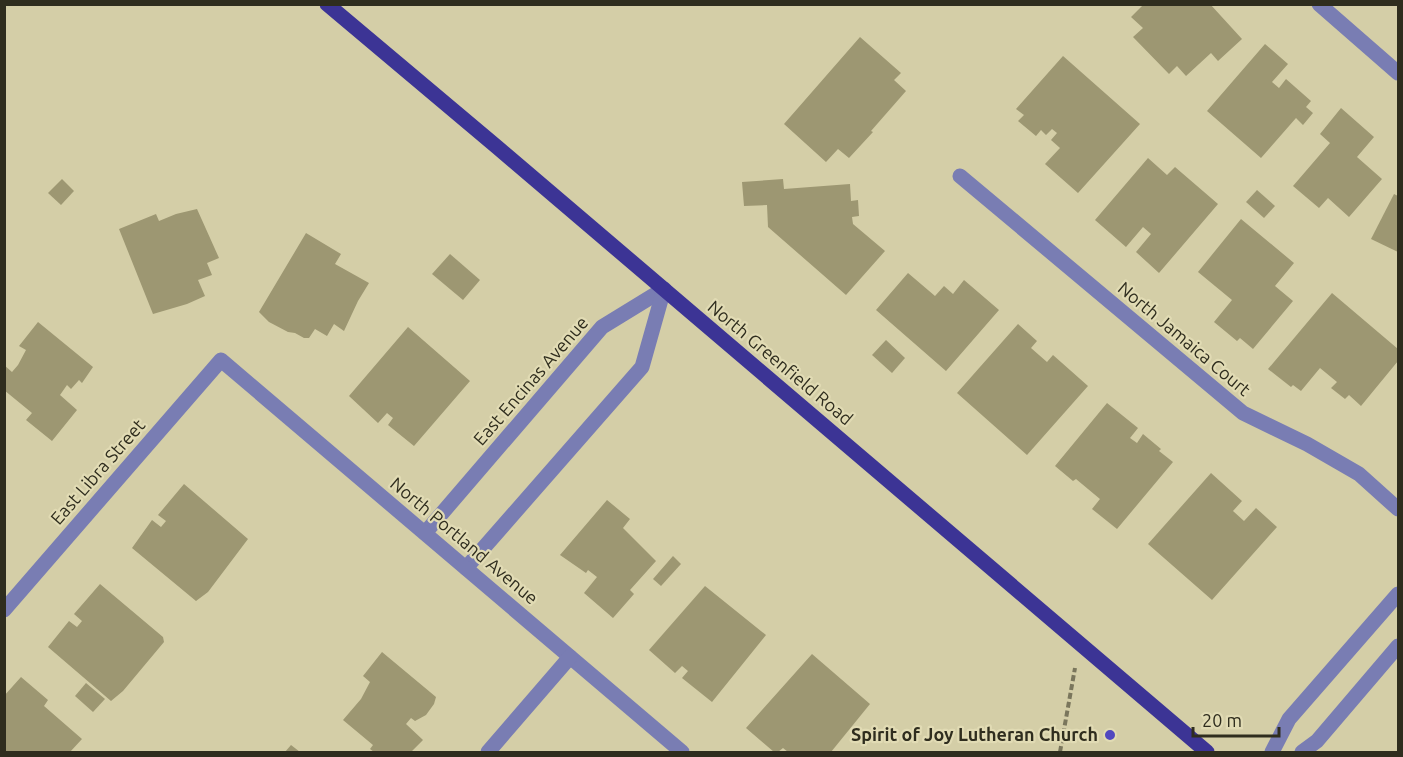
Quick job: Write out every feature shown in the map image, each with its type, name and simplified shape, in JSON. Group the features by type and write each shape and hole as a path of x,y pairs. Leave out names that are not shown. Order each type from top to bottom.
{"main road":[{"name":"North Greenfield Road","path":"327,4 1207,753"}],"street":[{"path":"1319,4 1398,73"},
{"name":"North Jamaica Court","path":"960,176 1243,413 1307,444 1359,474 1398,509"},
{"name":"East Encinas Avenue","path":"425,533 602,327 664,289"},
{"path":"466,568 642,367 664,289"},
{"name":"North Portland Avenue","path":"221,360 682,753"},
{"name":"East Libra Street","path":"4,610 221,360"},
{"path":"1272,753 1289,719 1398,594"},
{"path":"1302,753 1317,741 1398,646"},
{"path":"488,753 570,657"}],"path":[{"path":"1060,753 1079,643"}],"building":[{"path":"1144,4 1196,4 1197,6 1210,4 1242,39 1218,61 1211,53 1186,76 1177,66 1169,74 1133,37 1143,28 1131,17"},
{"path":"860,37 901,73 894,80 906,91 849,158 838,149 826,162 784,124"},
{"path":"1265,44 1288,64 1272,82 1279,88 1286,79 1311,101 1306,107 1313,113 1303,125 1296,118 1261,158 1207,111"},
{"path":"1063,56 1140,124 1078,193 1045,164 1060,148 1051,140 1057,133 1052,129 1046,135 1041,130 1036,136 1018,121 1024,115 1016,109"},
{"path":"1341,108 1374,137 1357,157 1382,179 1349,217 1328,198 1319,208 1293,186 1330,143 1320,134"},
{"path":"1148,158 1167,175 1175,167 1218,204 1159,273 1136,252 1151,234 1143,227 1126,247 1095,220"},
{"path":"62,179 74,191 61,205 48,193"},
{"path":"783,179 784,189 850,184 851,201 858,200 859,216 852,217 853,224 885,251 846,295 768,227 767,205 744,206 742,182"},
{"path":"1257,190 1275,206 1264,218 1246,202"},
{"path":"1394,194 1398,196 1398,252 1371,239"},
{"path":"197,209 219,258 207,263 212,275 198,280 205,296 153,314 119,229 156,214 159,221"},
{"path":"1241,219 1294,263 1275,286 1293,301 1253,349 1240,338 1237,341 1214,322 1232,300 1198,272"},
{"path":"306,233 341,254 335,264 369,283 344,331 334,324 327,336 315,329 309,338 304,338 269,322 259,312"},
{"path":"450,254 480,280 463,300 432,274"},
{"path":"908,273 935,296 944,286 953,294 964,280 999,310 946,371 876,310"},
{"path":"1332,293 1398,349 1398,361 1361,406 1349,395 1345,399 1331,388 1337,382 1320,368 1301,391 1293,385 1291,387 1268,369"},
{"path":"38,322 93,367 82,383 79,380 71,389 67,385 60,395 77,410 52,441 26,420 32,413 4,390 4,365 12,372 18,365 26,350 19,346"},
{"path":"1018,324 1037,341 1031,348 1047,362 1053,355 1088,386 1027,455 957,393"},
{"path":"408,327 470,381 414,446 388,425 393,418 387,413 378,423 349,396"},
{"path":"886,340 905,358 892,373 872,355"},
{"path":"1107,403 1138,428 1130,438 1137,443 1143,434 1173,462 1117,529 1092,509 1100,499 1076,479 1073,481 1055,466"},
{"path":"1211,473 1242,501 1233,511 1244,521 1256,508 1277,527 1212,600 1148,544"},
{"path":"184,484 248,539 208,592 196,601 132,548 152,520 161,527 166,521 158,515"},
{"path":"607,500 630,519 623,528 656,561 630,590 634,594 613,618 584,593 597,577 588,570 586,573 560,555"},
{"path":"673,556 681,564 661,586 653,579"},
{"path":"100,584 163,637 164,642 123,691 111,701 48,647 69,621 77,627 82,621 74,614"},
{"path":"705,586 766,635 712,702 682,678 688,671 682,666 675,673 649,650"},
{"path":"382,652 436,697 426,715 415,721 411,718 406,724 423,740 411,752 374,752 370,749 373,745 343,720 361,699 370,682 363,676"},
{"path":"812,654 870,704 831,752 788,752 783,748 774,752 746,728"},
{"path":"21,677 48,700 44,706 82,739 70,752 4,752 4,696"},
{"path":"86,683 105,699 93,712 75,696"},
{"path":"291,745 300,752 285,752"}],"place":[{"name":"Spirit of Joy Lutheran Church","path":"1110,735"}]}
